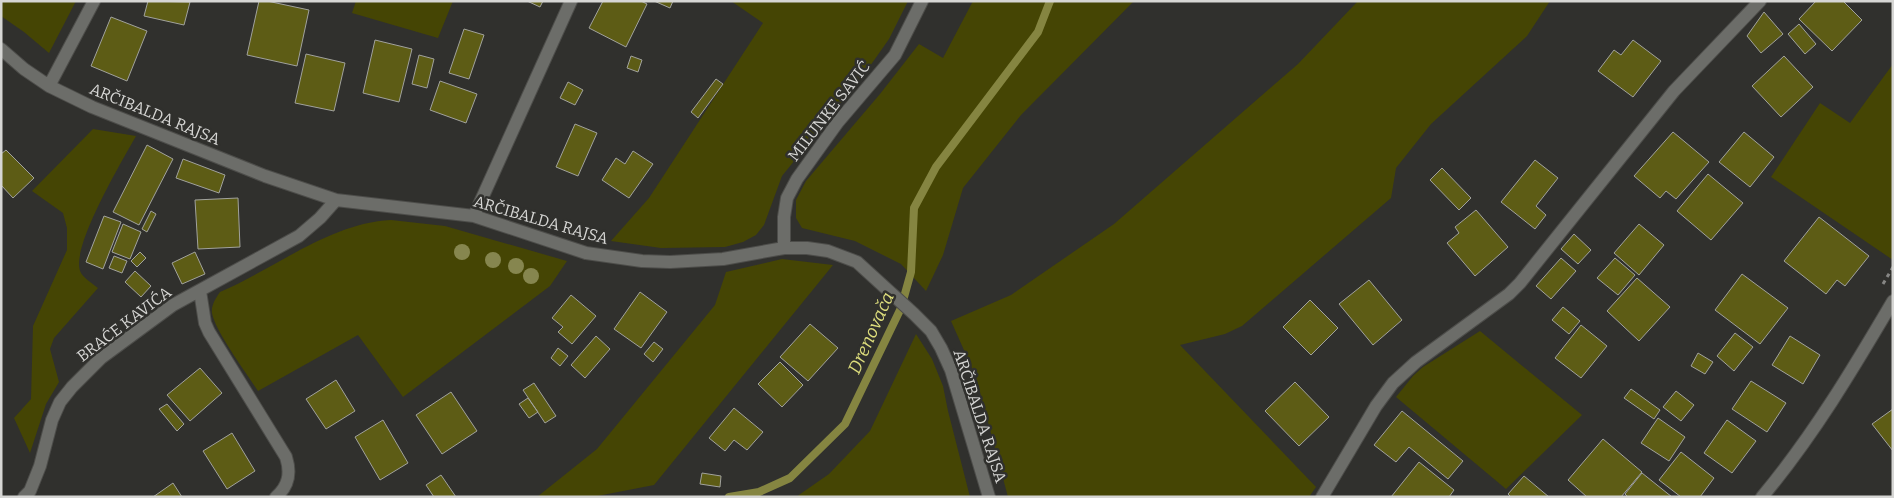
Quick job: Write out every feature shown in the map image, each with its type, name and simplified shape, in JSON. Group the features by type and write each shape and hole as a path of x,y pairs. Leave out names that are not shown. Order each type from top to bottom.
{"street":[{"path":"49,86 94,1"},
{"path":"474,216 571,1"},
{"name":"MILUNKE SAVIĆ","path":"784,248 784,217 787,198 797,179 838,122 895,55 922,1"},
{"path":"1322,497 1376,406 1393,383 1416,362 1509,294 1520,283 1674,90 1760,1"},
{"name":"ARČIBALDA RAJSA","path":"1,48 24,69 49,86 92,107 265,176 336,200 474,216 586,254 642,261 670,262 723,259 784,248 828,251 857,262 887,288 931,332 951,370 989,497"},
{"name":"BRAĆE KAVIĆA","path":"24,497 30,491 40,466 52,420 60,402 72,387 102,358 151,320 299,236 316,223 336,200"},
{"path":"200,291 206,323 210,332 286,457 289,465 288,480 276,497"},
{"path":"1762,497 1780,476 1844,384 1893,301"}],"shaded area":[{"path":"1,1 76,1 49,53 1,16"},
{"path":"356,1 453,1 438,38 352,13"},
{"path":"731,1 908,1 889,39 863,76 782,176 764,225 756,235 743,242 725,247 661,248 611,241 649,198 763,23"},
{"path":"973,1 1134,1 1021,115 963,188 943,255 926,291 901,264 855,241 802,228 796,218 796,200 806,181 880,94 919,44 943,58"},
{"path":"1358,1 1550,1 1527,36 1431,124 1396,168 1391,198 1242,326 1225,334 1180,345 1316,487 1309,497 1008,497 976,377 951,321 1011,295 1114,224 1298,64"},
{"path":"1893,64 1893,260 1771,177 1820,103 1850,123"},
{"path":"93,129 136,136 99,205 82,245 79,262 81,273 98,288 54,338 50,349 59,382 46,404 30,453 14,418 31,399 33,326 67,250 67,228 63,213 32,191"},
{"path":"391,220 445,226 567,261 550,286 403,397 358,335 258,391 239,364 214,321 212,307 220,292 304,248 346,229 368,223"},
{"path":"782,259 833,265 654,485 592,497 537,497 597,449 715,305 726,272"},
{"path":"1480,331 1582,415 1506,489 1396,397 1423,367"},
{"path":"916,334 932,359 943,386 970,497 796,497 829,474 870,431"}],"building":[{"path":"148,1 190,2 184,25 144,16"},
{"path":"259,1 309,10 297,66 247,55"},
{"path":"527,1 543,1 540,7"},
{"path":"603,1 641,1 647,4 626,47 589,28"},
{"path":"654,1 673,1 670,8"},
{"path":"1816,1 1843,1 1862,20 1832,51 1799,19"},
{"path":"1764,12 1783,34 1761,53 1747,36"},
{"path":"111,17 147,31 127,81 91,66"},
{"path":"1799,24 1816,44 1805,54 1788,34"},
{"path":"464,29 484,35 469,79 449,73"},
{"path":"375,40 412,49 399,102 363,93"},
{"path":"1633,40 1661,61 1633,97 1598,71 1614,50 1621,55"},
{"path":"306,54 345,63 334,111 295,103"},
{"path":"419,55 434,59 427,88 412,84"},
{"path":"631,56 642,60 638,72 627,68"},
{"path":"1784,56 1813,87 1781,117 1752,86"},
{"path":"716,79 723,84 698,118 691,112"},
{"path":"440,81 477,94 466,123 430,110"},
{"path":"568,82 583,90 575,105 560,98"},
{"path":"575,124 597,133 578,176 556,167"},
{"path":"1673,132 1709,162 1676,199 1666,191 1660,198 1634,176"},
{"path":"1744,132 1774,157 1750,187 1719,162"},
{"path":"147,145 173,159 139,225 113,212"},
{"path":"6,150 34,178 13,198 1,185 1,154"},
{"path":"633,151 653,164 629,198 602,180 616,158 625,164"},
{"path":"183,159 225,175 219,193 176,178"},
{"path":"1535,160 1558,178 1536,206 1546,215 1535,229 1501,202"},
{"path":"1442,168 1471,198 1459,210 1430,180"},
{"path":"1708,174 1743,203 1711,240 1677,211"},
{"path":"238,198 240,247 198,249 195,200"},
{"path":"1476,210 1508,247 1475,276 1447,243 1459,233 1455,227"},
{"path":"151,211 156,214 147,232 142,229"},
{"path":"104,216 121,222 103,269 86,262"},
{"path":"1819,217 1869,256 1845,286 1837,280 1826,294 1784,261"},
{"path":"123,224 141,232 130,259 112,252"},
{"path":"1639,224 1664,245 1639,275 1614,253"},
{"path":"1574,234 1591,250 1578,264 1561,249"},
{"path":"140,252 146,258 137,267 131,261"},
{"path":"195,252 205,274 182,284 172,263"},
{"path":"114,256 127,261 122,273 109,268"},
{"path":"1561,258 1576,271 1551,299 1536,286"},
{"path":"1615,258 1635,275 1618,295 1597,278"},
{"path":"135,271 151,286 141,297 125,282"},
{"path":"1742,274 1788,308 1760,344 1715,310"},
{"path":"1637,278 1670,307 1639,341 1607,311"},
{"path":"1369,280 1402,320 1373,345 1339,304"},
{"path":"640,292 667,312 641,348 614,329"},
{"path":"571,295 596,316 572,344 558,332 563,327 552,318"},
{"path":"1310,300 1338,328 1311,355 1283,327"},
{"path":"1563,307 1580,321 1569,334 1552,320"},
{"path":"810,324 838,348 808,381 780,357"},
{"path":"1581,325 1607,346 1581,378 1555,358"},
{"path":"1735,333 1753,347 1734,371 1717,356"},
{"path":"596,336 610,349 585,378 571,365"},
{"path":"1790,336 1820,355 1803,384 1772,365"},
{"path":"654,342 663,349 653,362 644,354"},
{"path":"558,348 568,356 560,366 551,358"},
{"path":"1698,353 1713,362 1705,374 1691,366"},
{"path":"780,362 803,385 782,407 758,384"},
{"path":"200,368 222,393 190,421 167,395"},
{"path":"336,380 355,411 326,429 306,399"},
{"path":"1751,381 1786,403 1767,432 1732,409"},
{"path":"1295,382 1329,417 1299,446 1265,411"},
{"path":"534,383 556,416 545,423 523,390"},
{"path":"1631,389 1660,410 1654,419 1624,398"},
{"path":"1676,391 1694,405 1681,421 1663,407"},
{"path":"451,392 477,431 442,454 416,415"},
{"path":"528,398 538,412 529,418 519,404"},
{"path":"167,404 184,424 177,431 159,409"},
{"path":"734,408 763,432 747,450 734,440 725,451 709,438"},
{"path":"1893,409 1893,451 1872,424"},
{"path":"1402,411 1463,461 1448,479 1409,447 1396,462 1374,445"},
{"path":"1658,418 1685,437 1669,461 1641,443"},
{"path":"383,420 408,463 380,480 355,437"},
{"path":"1727,420 1756,441 1732,473 1704,453"},
{"path":"232,433 255,471 227,489 203,451"},
{"path":"1603,439 1642,472 1621,497 1587,497 1568,480"},
{"path":"1681,452 1714,478 1700,497 1681,497 1659,480"},
{"path":"1419,462 1454,490 1449,497 1391,497"},
{"path":"702,473 721,476 720,487 700,484"},
{"path":"1642,473 1672,497 1628,497 1625,494"},
{"path":"441,475 456,497 434,497 426,485"},
{"path":"1524,476 1549,497 1511,497 1508,494"},
{"path":"173,483 182,497 153,497"}],"waterway":[{"name":"Drenovača","path":"729,497 759,492 790,478 845,424 901,308 911,272 914,208 936,167 1038,32 1050,1"}]}
